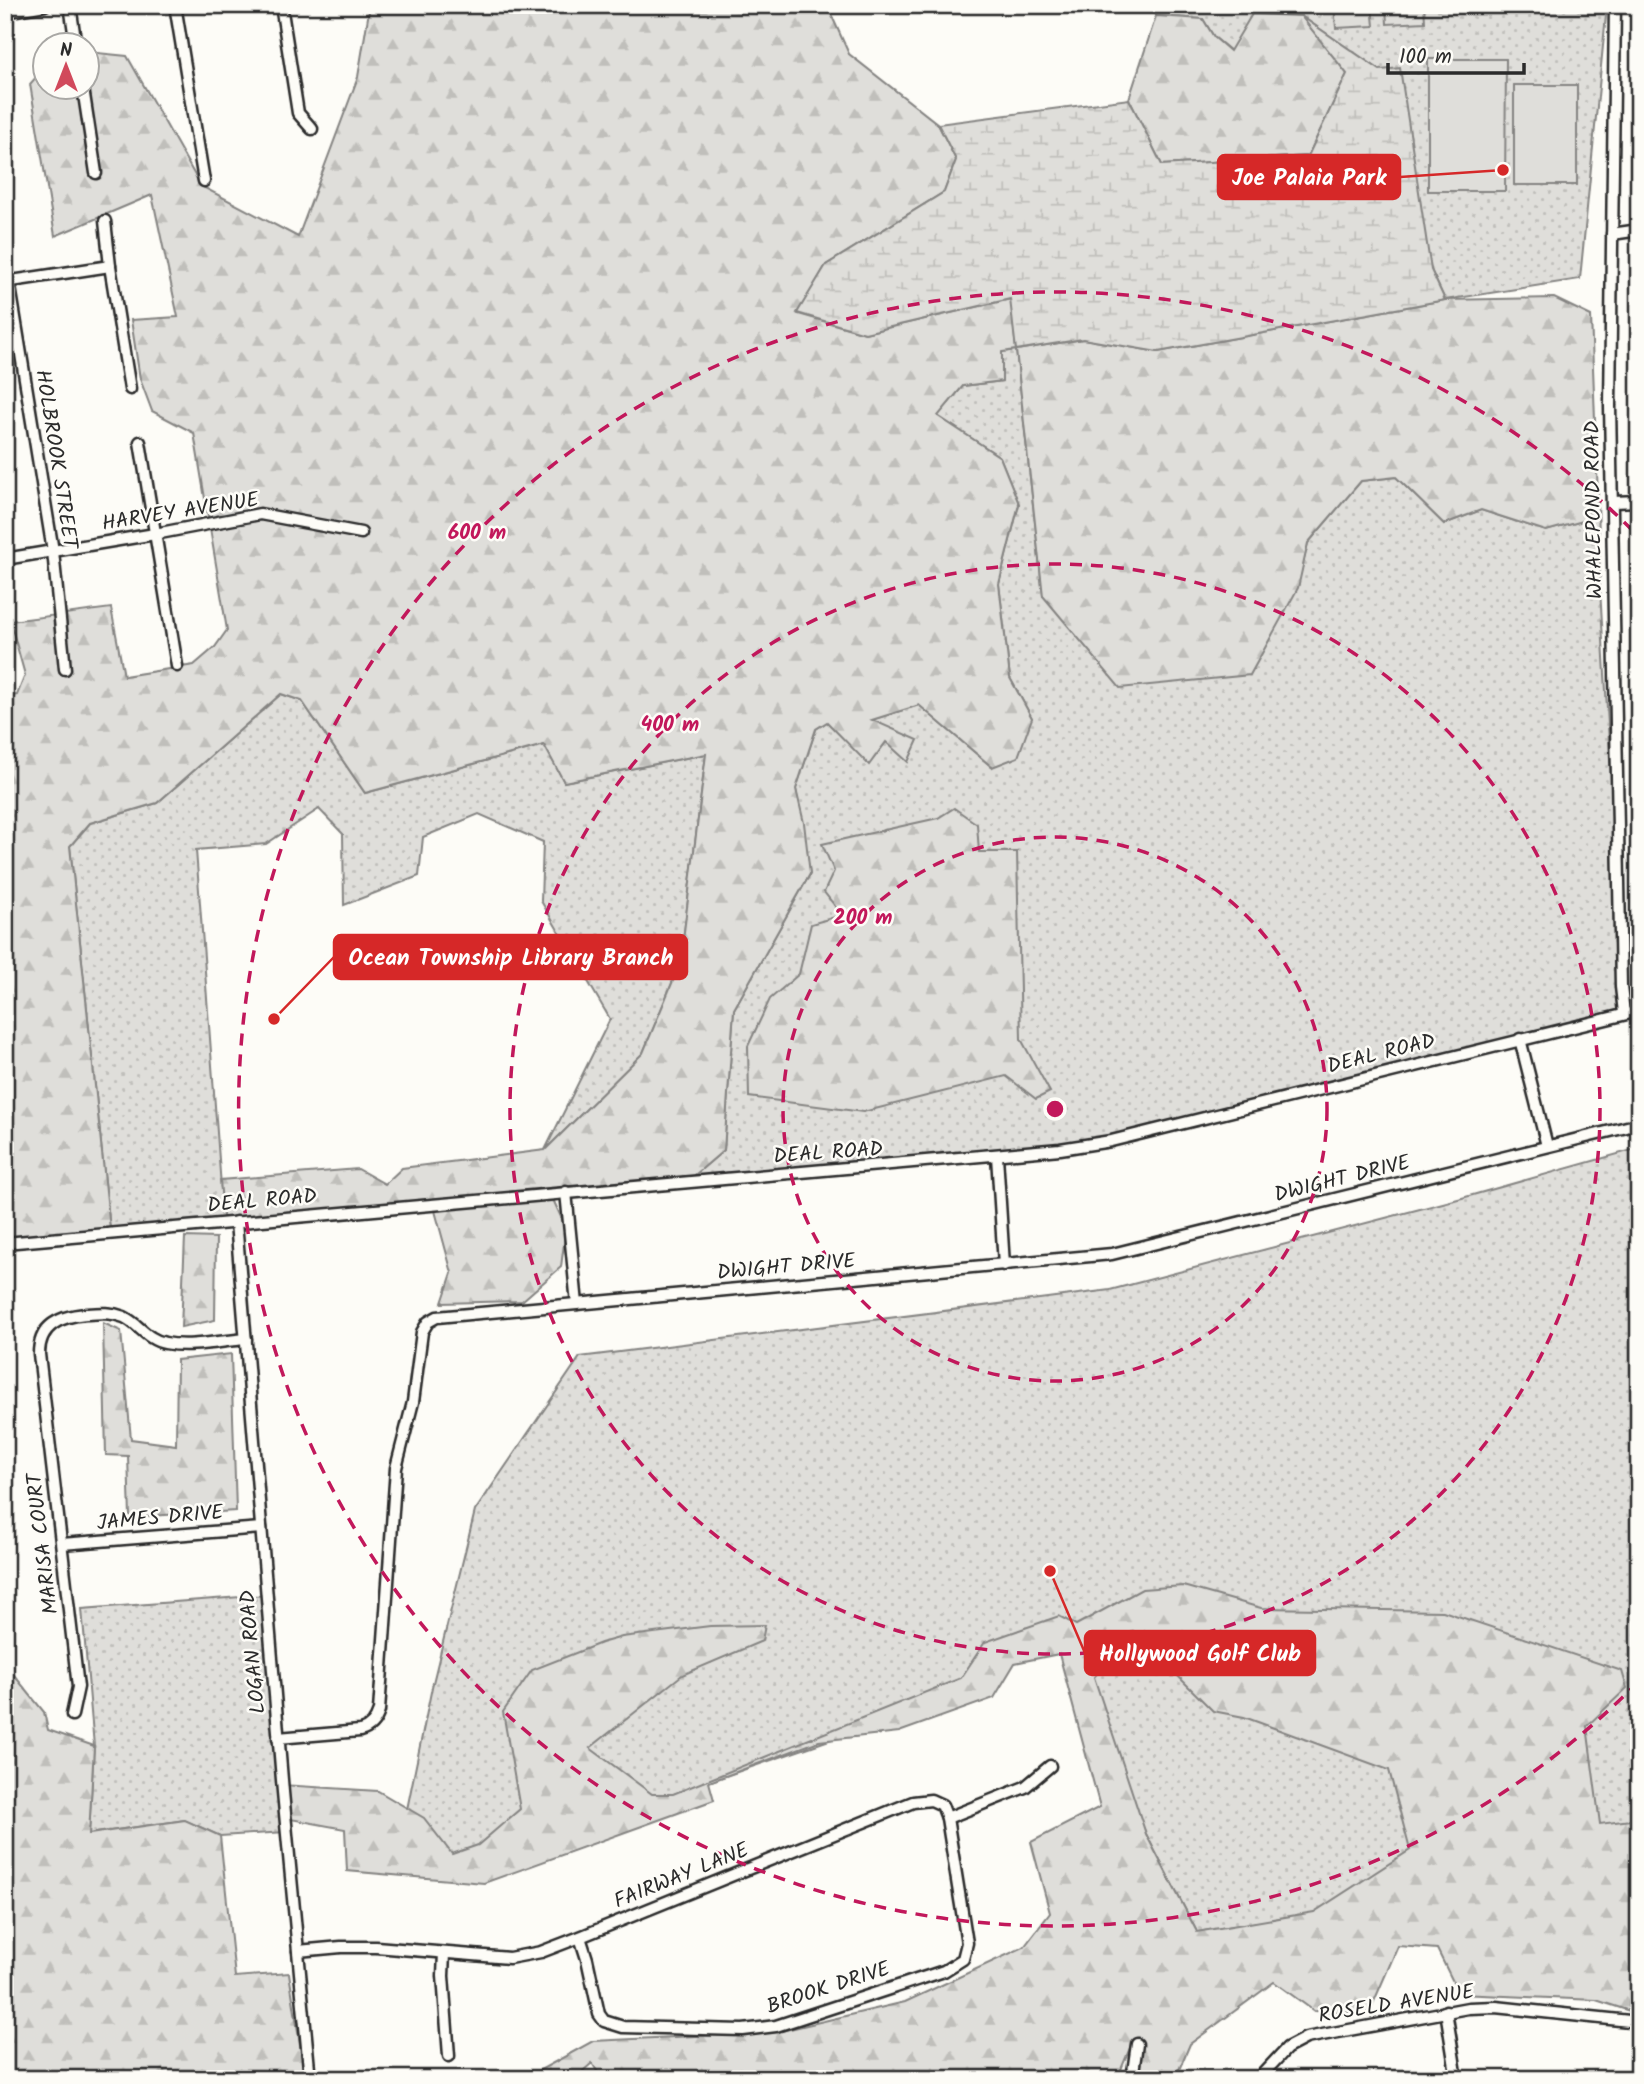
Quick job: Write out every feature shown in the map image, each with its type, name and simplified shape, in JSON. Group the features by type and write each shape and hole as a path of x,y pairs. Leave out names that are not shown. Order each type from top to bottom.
{"street":[{"path":"5,12 45,5"},
{"path":"70,5 74,32"},
{"path":"175,5 204,181"},
{"path":"281,5 298,113 312,129"},
{"name":"WHALEPOND ROAD","path":"1615,5 1610,406 1620,947 1625,1013"},
{"path":"85,102 96,173"},
{"path":"105,221 130,388"},
{"path":"1612,234 1639,230"},
{"name":"HOLBROOK STREET","path":"5,256 53,551 65,669"},
{"path":"7,281 110,266"},
{"path":"140,442 177,666"},
{"path":"1613,502 1639,501"},
{"name":"HARVEY AVENUE","path":"5,559 260,514 361,533"},
{"name":"DEAL ROAD","path":"5,1243 1060,1149 1111,1141 1639,1011"},
{"path":"1520,1039 1547,1146"},
{"name":"DWIGHT DRIVE","path":"278,1738 360,1731 371,1726 377,1719 396,1468 413,1402 425,1327 431,1320 444,1315 1086,1258 1135,1249 1639,1124"},
{"path":"997,1156 1004,1265"},
{"path":"566,1192 577,1304"},
{"name":"LOGAN ROAD","path":"236,1222 278,1738 310,2079"},
{"name":"MARISA COURT","path":"72,1715 78,1687 39,1354 41,1340 48,1328 61,1318 105,1312 131,1321 162,1343 246,1339"},
{"name":"JAMES DRIVE","path":"62,1544 261,1528"},
{"path":"947,1818 1025,1787 1050,1766"},
{"name":"FAIRWAY LANE","path":"298,1951 364,1947 499,1958 519,1957 541,1952 580,1937 913,1802 939,1802 947,1818"},
{"name":"BROOK DRIVE","path":"580,1937 597,2008 604,2021 623,2027 743,2030 776,2026 944,1971 962,1959 967,1943 947,1818"},
{"path":"444,1953 443,1976 449,2056"},
{"name":"ROSELD AVENUE","path":"1258,2079 1287,2048 1306,2038 1446,2011 1496,2007 1639,2022"},
{"path":"1446,2011 1457,2079"},
{"path":"1132,2079 1137,2044"}],"green space":[{"path":"370,5 827,5 849,54 938,124 956,160 944,192 826,265 798,314 865,333 1011,299 1016,350 1002,352 1002,381 963,386 938,416 1000,457 1019,504 999,584 1010,678 1032,718 1018,757 992,767 919,705 872,720 918,740 908,762 886,742 869,765 827,722 816,729 796,789 804,823 810,874 734,1009 724,1150 689,1180 551,1195 566,1228 561,1267 522,1301 442,1303 452,1273 434,1207 224,1227 220,1180 358,1169 385,1184 402,1168 545,1150 643,1053 680,964 706,754 564,782 544,745 365,793 302,701 281,694 157,803 90,823 70,846 111,1239 5,1247 5,697 17,695 25,675 10,621 111,608 124,676 194,665 215,647 227,630 194,433 152,411 140,379 131,320 178,317 152,195 55,236 33,102 102,102 102,53 127,56 201,186 298,237 358,77"},
{"path":"1152,5 1607,5 1580,279 1445,300 1431,270 1380,70 1301,16 1231,51 1214,37 1203,19 1156,16"},
{"path":"1334,5 1372,5 1374,26 1336,28"},
{"path":"1386,5 1424,5 1425,22 1387,24"},
{"path":"1252,14 1301,16 1347,74 1308,156 1162,165 1129,99 1156,16 1203,19 1214,37 1230,51"},
{"path":"1301,16 1380,70 1400,68 1431,270 1445,300 1158,352 1083,339 1016,350 1010,299 865,333 797,313 826,265 944,192 956,160 938,124 1129,99 1162,165 1308,156 1347,74"},
{"path":"1428,59 1506,59 1505,191 1428,191"},
{"path":"1514,85 1577,85 1577,185 1514,185"},
{"path":"1554,298 1591,316 1598,497 1583,521 1546,531 1481,510 1444,524 1396,477 1361,481 1308,543 1298,588 1250,675 1120,688 1043,596 1016,350 1083,339 1158,352 1445,300"},
{"path":"1016,350 1043,596 1297,588 1308,543 1361,481 1396,477 1444,524 1481,510 1546,531 1583,521 1598,497 1600,589 1625,1014 1094,1145 689,1180 724,1150 734,1009 810,874 796,789 816,729 827,722 869,764 886,742 871,720 919,705 992,767 1032,718 1010,678 999,584 1019,504 1000,457 937,416 963,386 1002,381 1002,352"},
{"path":"281,694 302,701 365,793 545,745 564,782 706,754 680,964 643,1053 545,1150 610,1019 541,901 543,842 479,814 423,837 419,876 344,905 343,834 319,809 266,844 196,850 224,1227 111,1239 70,846 90,823 157,803"},
{"path":"954,808 977,824 979,852 1017,852 1021,1039 1050,1092 1036,1099 1006,1076 863,1112 749,1097 748,1046 770,999 799,974 811,924 842,915 824,892 834,871 822,844 938,818"},
{"path":"1639,1148 1639,1838 1305,1920 1258,1922 1197,1932 1146,1834 1057,1631 973,1690 441,1875 403,1829 432,1687 475,1511 580,1357 1110,1290 1462,1198"},
{"path":"185,1237 216,1238 215,1320 181,1327"},
{"path":"103,1323 121,1331 131,1439 176,1445 177,1360 231,1354 236,1511 130,1517 128,1456 106,1455"},
{"path":"1183,1586 1261,1608 1443,1611 1622,1671 1627,1688 1587,1726 1600,1824 1639,1819 1639,2014 1596,2000 1459,1994 1437,1949 1398,1946 1369,2013 1314,2011 1274,1982 1190,2044 1175,2079 1144,2079 1132,2043 1117,2079 602,2079 592,2063 574,2079 524,2079 593,2041 777,2032 905,2002 1024,1947 1050,1913 1031,1842 1100,1807 1059,1654 1015,1663 994,1698 899,1732 819,1741 709,1782 714,1800 484,1883 347,1871 345,1829 285,1818 282,1785 378,1791 424,1818 452,1854 478,1845 520,1809 503,1712 532,1670 622,1637 710,1626 765,1625 762,1641 682,1675 590,1748 652,1794 673,1794 961,1678 985,1642 1059,1616 1076,1625 1142,1589","holes":["1133,1631 1213,1711 1244,1717 1389,1770 1410,1850 1314,1912 1197,1932 1146,1834 1094,1677"]},
{"path":"267,1595 286,1832 220,1836 184,1820 89,1834 94,1746 82,1609"},
{"path":"5,1664 44,1712 48,1730 94,1746 89,1834 185,1820 220,1836 235,1977 289,1973 305,2077 308,2079 5,2079"}],"place":[{"name":"Joe Palaia Park","path":"1503,170"},
{"name":"Ocean Township Library Branch","path":"274,1019"},
{"name":"Hollywood Golf Club","path":"1050,1571"}]}
